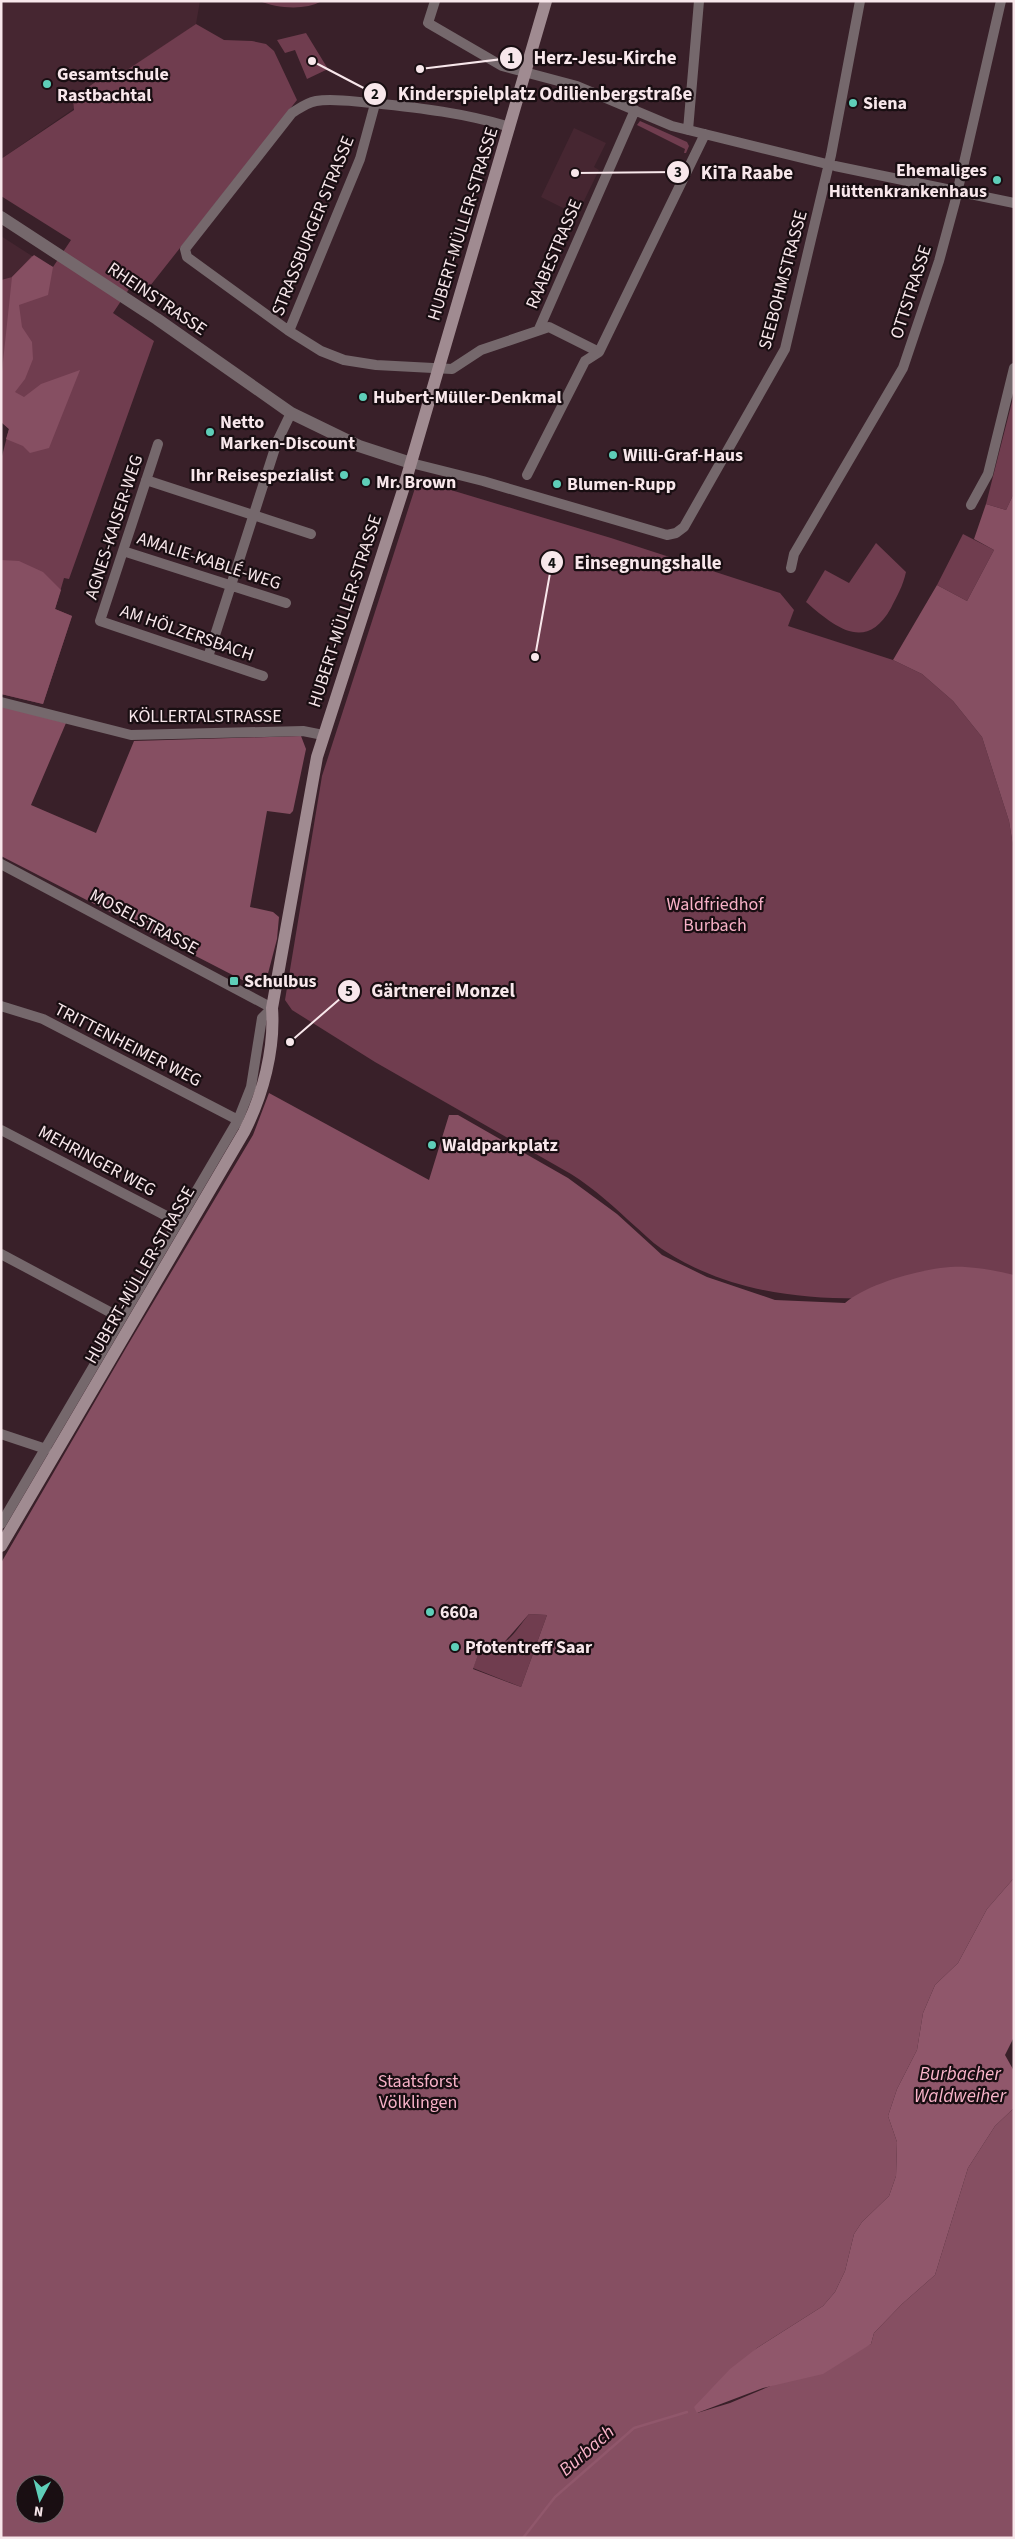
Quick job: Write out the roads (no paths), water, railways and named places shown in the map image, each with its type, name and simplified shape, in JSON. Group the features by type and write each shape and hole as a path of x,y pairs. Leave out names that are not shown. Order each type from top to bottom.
{"main road":[{"name":"HUBERT-MÜLLER-STRASSE","path":"1,1546 249,1122 265,1077 273,1024 272,1008 314,770 323,735 411,463 546,1"}],"street":[{"path":"435,1 428,23 487,59 577,86 672,126 829,165 1014,203"},
{"path":"688,130 699,1"},
{"name":"SEEBOHMSTRASSE","path":"411,463 463,478 484,481 667,535 676,533 684,527 784,349 829,165 860,1"},
{"name":"OTTSTRASSE","path":"791,568 794,554 900,374 939,261 958,192 1001,1"},
{"path":"510,127 479,117 452,112 375,104 316,101 305,104 292,113 185,248 186,257 289,331 321,351 344,360 376,365 457,368 481,350 549,327 599,352"},
{"name":"STRASSBURGER STRASSE","path":"289,331 360,159 375,104"},
{"name":"RAABESTRASSE","path":"539,329 635,110"},
{"path":"527,475 585,361 599,352 705,134"},
{"name":"RHEINSTRASSE","path":"1,217 124,297 291,413 359,446 411,463"},
{"path":"971,505 988,474 1014,368"},
{"path":"208,657 277,442 291,413"},
{"name":"AGNES-KAISER-WEG","path":"100,621 158,444"},
{"path":"146,480 311,534"},
{"name":"AMALIE-KABLÉ-WEG","path":"123,551 286,603"},
{"name":"AM HÖLZERSBACH","path":"100,621 263,676"},
{"name":"KÖLLERTALSTRASSE","path":"1,702 131,735 303,731 323,735"},
{"name":"MOSELSTRASSE","path":"1,864 272,1008"},
{"name":"TRITTENHEIMER WEG","path":"1,1006 43,1018 238,1120"},
{"name":"HUBERT-MÜLLER-STRASSE","path":"1,1524 238,1120 251,1087 262,1018 272,1008"},
{"name":"MEHRINGER WEG","path":"1,1130 178,1222"},
{"path":"1,1254 121,1318"},
{"path":"1,1434 46,1449"}],"water":[{"name":"Burbacher Waldweiher","path":"1014,1878 1014,2037 1005,2055 1014,2071 1014,2108 995,2126 968,2168 935,2275 902,2304 874,2333 871,2344 823,2374 763,2388 697,2413 694,2407 730,2369 757,2348 823,2306 835,2292 845,2271 854,2234 862,2222 889,2196 896,2176 897,2142 888,2116 897,2089 917,2050 923,2013 935,1985 958,1963 987,1909"}],"waterway":[{"name":"Burbach","path":"523,2538 555,2497 634,2428 687,2412"}],"place":[{"name":"Kinderspielplatz Odilienbergstraße","path":"312,61"},
{"name":"Herz-Jesu-Kirche","path":"420,69"},
{"name":"Gesamtschule Rastbachtal","path":"47,84"},
{"name":"Siena","path":"853,103"},
{"name":"KiTa Raabe","path":"575,173"},
{"name":"Ehemaliges Hüttenkrankenhaus","path":"997,180"},
{"name":"Hubert-Müller-Denkmal","path":"363,397"},
{"name":"Netto Marken-Discount","path":"210,432"},
{"name":"Willi-Graf-Haus","path":"613,455"},
{"name":"Ihr Reisespezialist","path":"344,475"},
{"name":"Mr. Brown","path":"366,482"},
{"name":"Blumen-Rupp","path":"557,484"},
{"name":"Einsegnungshalle","path":"535,657"},
{"name":"Schulbus","path":"234,981"},
{"name":"Gärtnerei Monzel","path":"290,1042"},
{"name":"Waldparkplatz","path":"432,1145"},
{"name":"660a","path":"430,1612"},
{"name":"Pfotentreff Saar","path":"455,1647"}],"park label":[{"name":"Waldfriedhof Burbach","path":"715,914"},
{"name":"Staatsforst Völklingen","path":"418,2091"}]}
